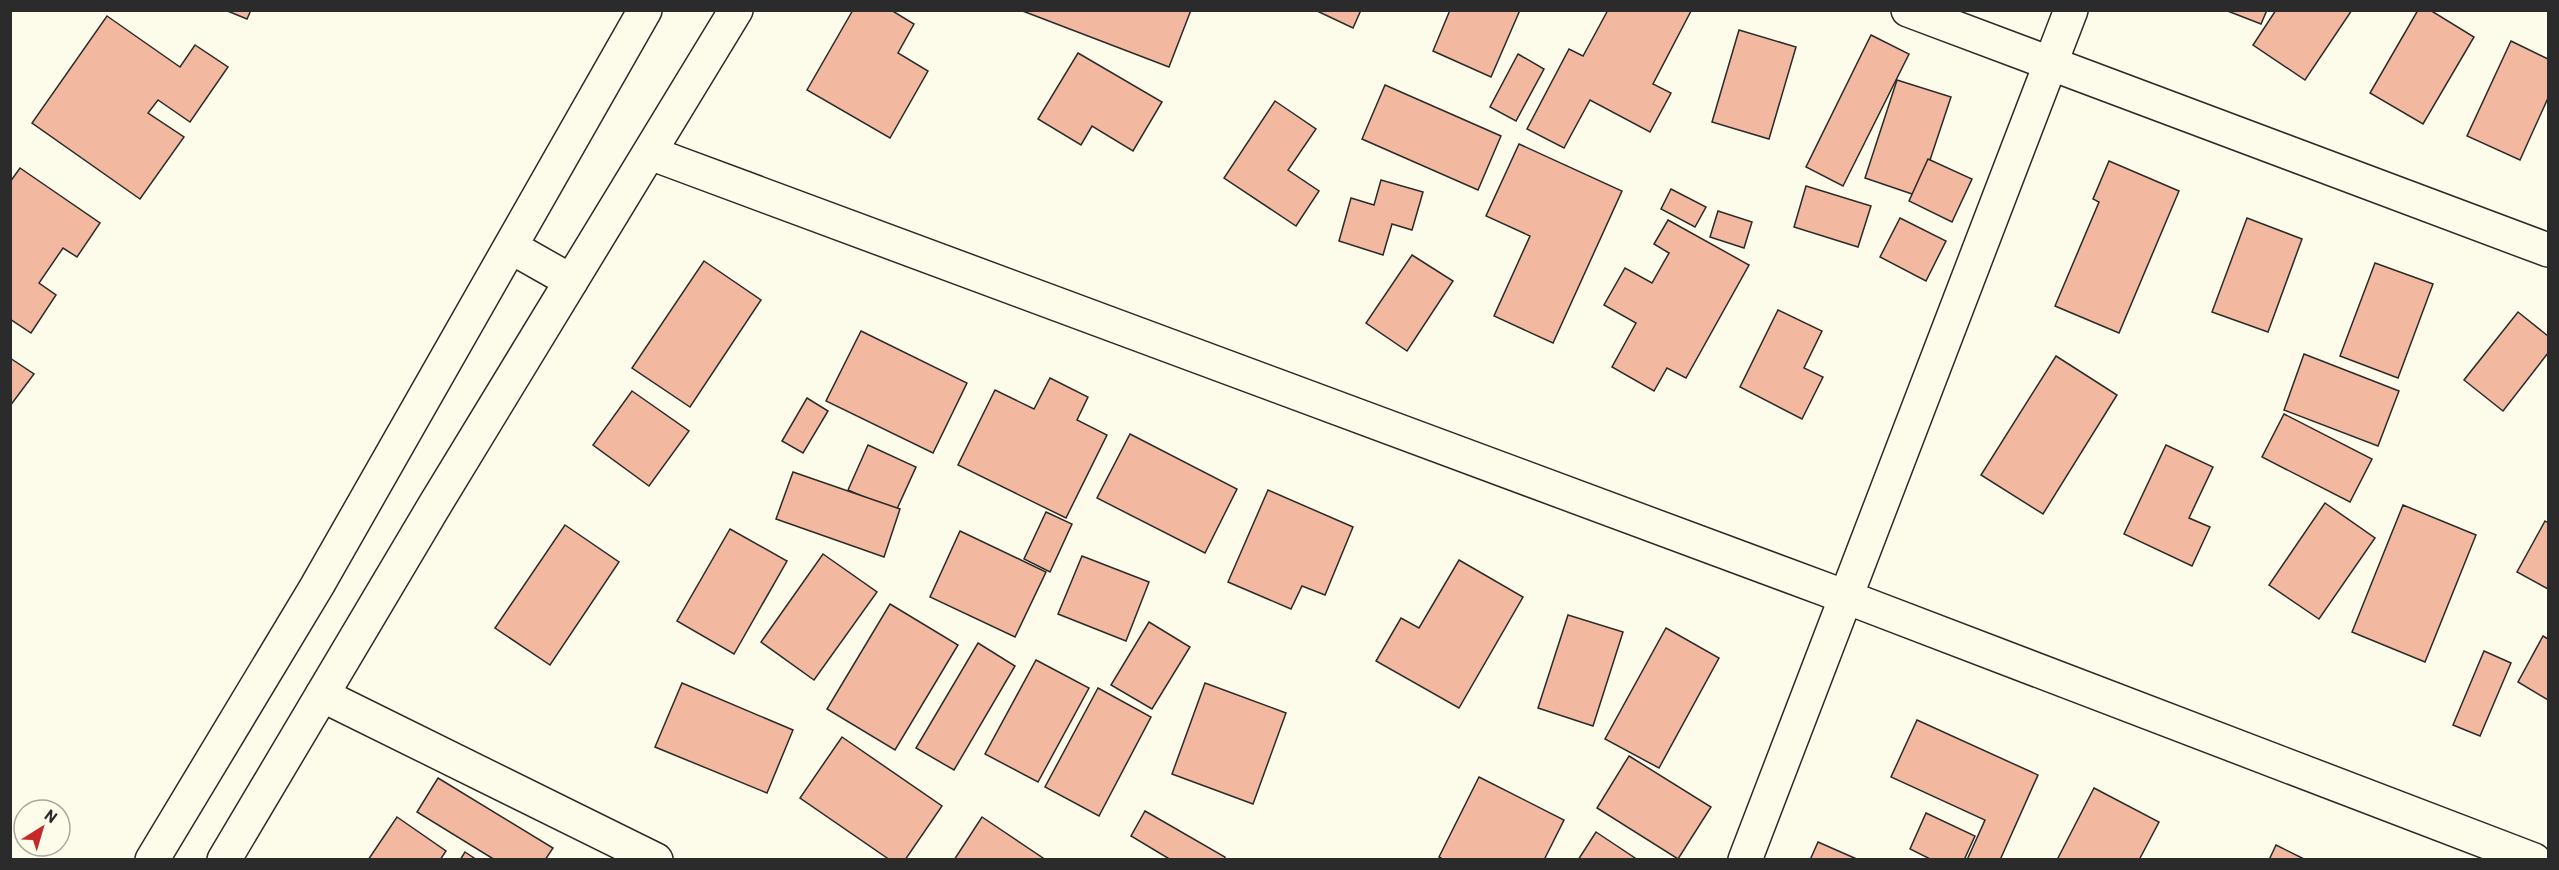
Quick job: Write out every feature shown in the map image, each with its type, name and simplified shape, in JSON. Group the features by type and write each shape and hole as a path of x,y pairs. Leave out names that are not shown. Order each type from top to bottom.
{"street":[{"path":"152,860 317,586 645,10"},
{"path":"224,860 736,10"},
{"path":"1908,10 2548,250"},
{"path":"1745,860 2071,10"},
{"path":"650,153 1846,597 2534,860"},
{"path":"511,247 572,281"},
{"path":"322,695 656,860"}],"building":[{"path":"225,10 251,10 247,19"},
{"path":"853,10 891,10 914,24 898,53 928,71 890,138 807,90"},
{"path":"1020,10 1191,10 1169,67"},
{"path":"1315,10 1361,10 1353,28"},
{"path":"1450,10 1520,10 1491,77 1433,51"},
{"path":"1608,10 1691,11 1653,84 1671,93 1650,132 1590,100 1564,148 1527,129 1569,49 1583,56"},
{"path":"2225,10 2267,10 2261,24"},
{"path":"2276,10 2352,10 2305,80 2253,45"},
{"path":"2418,10 2430,10 2474,37 2423,124 2370,93"},
{"path":"107,16 180,67 195,45 228,67 190,122 158,100 148,113 184,137 140,199 32,123"},
{"path":"1739,30 1796,47 1769,139 1712,122"},
{"path":"1871,35 1909,54 1843,186 1806,167"},
{"path":"2511,41 2548,59 2548,98 2520,160 2467,136"},
{"path":"1078,53 1162,102 1133,151 1092,126 1081,145 1038,119"},
{"path":"1518,54 1544,69 1516,121 1490,107"},
{"path":"1897,80 1951,97 1918,196 1865,178"},
{"path":"1385,85 1501,136 1478,190 1362,139"},
{"path":"1275,101 1316,129 1288,170 1319,191 1296,226 1224,178"},
{"path":"1519,144 1622,191 1553,343 1494,316 1530,236 1486,216"},
{"path":"1928,159 1972,179 1952,222 1909,201"},
{"path":"2109,161 2179,191 2119,333 2055,306 2099,202 2093,199"},
{"path":"20,168 100,223 77,257 63,248 39,283 56,295 31,333 10,319 10,182"},
{"path":"1381,180 1423,192 1412,230 1392,224 1383,255 1339,241 1351,198 1374,205"},
{"path":"1806,186 1871,206 1858,247 1794,227"},
{"path":"1671,189 1706,207 1695,227 1661,209"},
{"path":"1718,211 1752,222 1744,248 1710,237"},
{"path":"1900,218 1946,241 1926,281 1880,257"},
{"path":"2247,218 2302,239 2268,332 2212,312"},
{"path":"1668,220 1749,265 1686,378 1667,368 1654,391 1612,367 1636,323 1604,305 1625,268 1652,283 1669,253 1654,244"},
{"path":"1412,255 1453,281 1407,351 1366,323"},
{"path":"704,261 761,300 690,407 632,368"},
{"path":"2375,263 2433,284 2398,378 2340,356"},
{"path":"1778,310 1822,331 1804,368 1823,377 1802,419 1740,387"},
{"path":"2518,312 2548,336 2548,353 2503,411 2464,380"},
{"path":"861,331 967,383 933,453 826,401"},
{"path":"2304,354 2399,391 2378,446 2284,410"},
{"path":"2056,356 2117,395 2043,514 1981,475"},
{"path":"10,358 34,374 10,406"},
{"path":"1050,378 1088,397 1077,420 1107,435 1066,518 958,465 995,390 1034,409"},
{"path":"632,391 689,431 649,486 593,445"},
{"path":"807,398 828,411 803,453 782,441"},
{"path":"2284,414 2372,459 2350,502 2262,457"},
{"path":"1130,434 1237,489 1205,553 1097,498"},
{"path":"868,445 916,467 896,511 848,490"},
{"path":"2166,445 2213,467 2189,518 2210,527 2192,566 2124,534"},
{"path":"793,472 900,509 884,557 776,519"},
{"path":"1268,490 1353,527 1325,595 1302,586 1291,609 1228,582"},
{"path":"2325,503 2375,538 2319,619 2269,585"},
{"path":"2403,505 2476,535 2425,662 2352,632"},
{"path":"1046,512 1072,524 1050,572 1024,559"},
{"path":"2545,521 2548,523 2548,589 2517,572"},
{"path":"565,525 619,562 550,665 495,628"},
{"path":"730,529 787,561 734,654 677,621"},
{"path":"960,531 1046,572 1015,637 930,597"},
{"path":"823,554 877,592 814,680 761,642"},
{"path":"1082,556 1149,582 1126,641 1058,614"},
{"path":"1459,560 1523,597 1459,708 1376,661 1401,618 1419,628"},
{"path":"890,604 958,645 895,750 827,709"},
{"path":"1568,615 1623,632 1593,726 1538,708"},
{"path":"1149,622 1190,647 1152,709 1111,685"},
{"path":"1666,628 1719,658 1659,768 1605,739"},
{"path":"2543,636 2548,639 2548,700 2518,682"},
{"path":"978,643 1015,666 954,770 916,748"},
{"path":"2484,651 2511,663 2480,736 2453,725"},
{"path":"1036,660 1089,688 1038,782 985,754"},
{"path":"682,683 793,730 767,793 655,747"},
{"path":"1205,683 1286,713 1253,804 1172,774"},
{"path":"1098,688 1151,717 1099,816 1045,787"},
{"path":"1917,720 2038,775 2000,860 1967,860 1985,820 1891,777"},
{"path":"842,737 942,806 905,860 890,860 800,798"},
{"path":"1629,756 1711,807 1678,859 1597,808"},
{"path":"1479,777 1564,820 1544,860 1444,860 1439,857"},
{"path":"438,778 553,848 545,860 495,860 417,812"},
{"path":"2094,788 2159,822 2139,860 2057,860"},
{"path":"1145,811 1225,857 1224,860 1171,860 1131,836"},
{"path":"1926,813 1975,836 1964,860 1932,860 1910,849"},
{"path":"397,817 446,851 440,860 368,860"},
{"path":"982,817 1046,860 954,860"},
{"path":"1596,832 1635,858 1634,860 1578,860"},
{"path":"1818,842 1859,860 1810,860"},
{"path":"2276,845 2306,860 2269,860"},
{"path":"465,852 477,860 460,860"}]}
